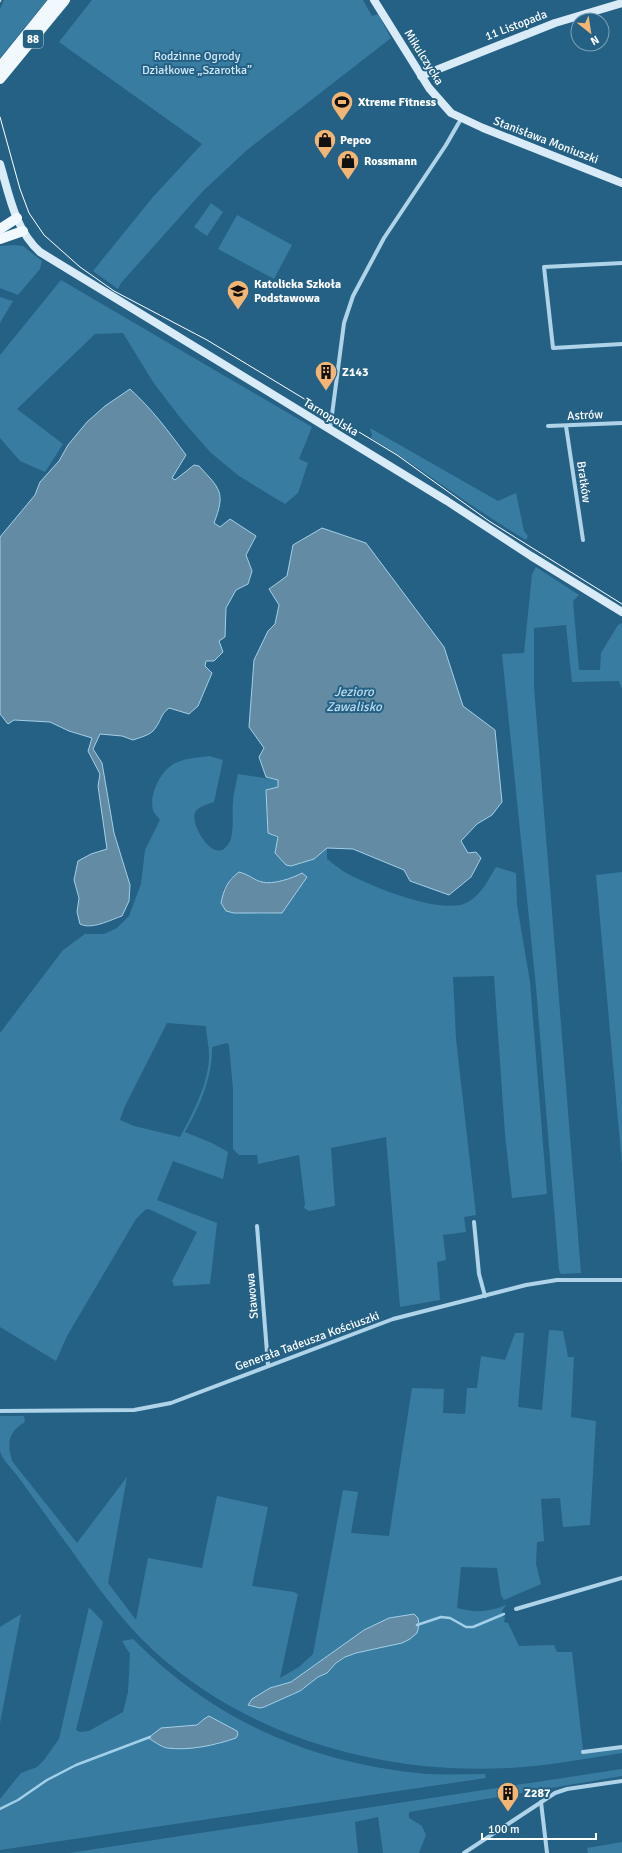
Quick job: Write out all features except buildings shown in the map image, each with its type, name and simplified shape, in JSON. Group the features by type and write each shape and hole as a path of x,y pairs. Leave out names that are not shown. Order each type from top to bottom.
{"main road":[{"name":"88","path":"0,67 54,0"},
{"name":"88","path":"0,78 65,0"},
{"name":"Mikulczycka","path":"374,0 421,76 444,107 461,119"},
{"name":"11 Listopada","path":"421,76 555,23 622,4"},
{"name":"Stanisława Moniuszki","path":"461,119 622,183"},
{"name":"Tarnopolska","path":"0,164 17,218 28,240 40,252 330,431 447,501 531,556 622,612"},
{"path":"0,229 17,218"},
{"path":"0,239 23,231"}],"street":[{"path":"330,431 344,323 353,296 381,243 446,145 461,119"},
{"path":"622,263 544,267 553,348 622,344"},
{"name":"Astrów","path":"548,426 622,423"},
{"name":"Bratków","path":"566,426 583,540"},
{"path":"474,1222 479,1274 485,1296"},
{"name":"Stawowa","path":"257,1226 268,1365"},
{"name":"Generała Tadeusza Kościuszki","path":"0,1411 134,1410 156,1407 171,1403 268,1365 393,1319 526,1285 557,1280 622,1280"},
{"path":"516,1609 622,1578"},
{"path":"583,1752 622,1747"},
{"path":"464,1853 555,1793 567,1789 622,1781"},
{"path":"541,1802 547,1853"}],"green space":[{"path":"4,0 47,0 0,58 0,9"},
{"name":"Rodzinne Ogrody Działkowe „Szarotka”","path":"92,0 363,0 372,16 378,14 391,38 247,150 203,191 121,283 118,289 93,271 153,197 202,144 59,42"},
{"path":"211,203 223,212 207,236 194,227"},
{"path":"237,215 292,245 274,279 218,249"},
{"path":"0,246 23,246 42,261 40,269 18,295 0,288"},
{"path":"61,280 312,427 299,459 308,463 298,493 285,504 239,476 211,453 182,420 153,382 123,333 95,334 17,409 63,444 45,472 20,461 0,438 0,355"},
{"path":"0,297 13,301 0,323"},
{"path":"370,428 498,501 516,493 524,531 528,536 526,540 371,438 372,435"},
{"path":"536,567 579,595 573,601 579,670 600,670 601,653 618,625 622,623 622,689 619,681 572,682 566,625 534,628 534,688 581,1273 561,1274 559,1270 536,987 502,654 524,653 532,574"},
{"path":"209,756 223,760 214,802 204,805 196,811 194,816 195,823 202,838 213,849 219,851 225,848 231,839 234,791 238,774 278,780 278,787 266,790 268,833 314,859 327,848 327,859 342,870 363,881 393,893 410,899 443,906 457,905 473,899 484,886 496,867 516,873 517,905 530,982 547,1194 512,1198 505,1134 494,976 453,977 456,1039 476,1215 464,1217 466,1232 443,1235 446,1260 437,1262 440,1300 400,1307 386,1137 331,1148 335,1206 309,1211 304,1208 305,1204 299,1155 258,1164 257,1155 239,1155 233,1149 233,1089 229,1045 227,1043 212,1047 212,1058 208,1080 200,1102 185,1132 212,1143 228,1152 223,1179 173,1161 157,1200 217,1223 210,1284 174,1286 172,1281 197,1232 149,1209 145,1210 136,1219 67,1336 56,1361 0,1327 0,1033 63,950 85,934 104,934 117,928 129,916 141,884 145,850 160,820 154,811 152,804 156,785 163,773 172,765 185,760","holes":["239,872 266,883 293,877 302,873 307,877 282,913 257,914 251,912 223,890 230,879","167,1023 206,1026 209,1047 209,1064 207,1075 195,1108 180,1137 134,1126 120,1120 124,1108"]},
{"path":"622,872 622,1165 596,875"},
{"path":"549,1330 563,1331 568,1357 574,1357 571,1417 596,1421 590,1525 563,1527 560,1498 541,1499 544,1541 537,1542 536,1564 541,1584 504,1600 501,1595 497,1568 461,1567 457,1608 470,1611 482,1611 506,1605 502,1611 502,1616 505,1617 504,1622 508,1623 519,1646 554,1645 557,1652 572,1652 583,1750 622,1749 622,1753 537,1766 461,1769 414,1765 366,1757 320,1745 275,1728 232,1707 191,1681 154,1651 130,1627 89,1574 5,1460 0,1451 0,1416 24,1416 25,1422 15,1430 10,1438 9,1443 12,1461 77,1543 127,1477 108,1583 136,1620 148,1558 202,1568 217,1496 268,1507 252,1586 294,1592 298,1594 280,1678 299,1667 313,1654 343,1490 358,1492 351,1533 389,1536 412,1388 444,1389 443,1413 465,1414 467,1388 477,1388 481,1356 505,1360 515,1333 524,1333 518,1407 542,1410","holes":["414,1614 418,1618 417,1633 402,1643 356,1653 345,1657 336,1663 327,1673 318,1677 300,1691 264,1707 252,1706 279,1685 291,1682 364,1630 389,1618"]},
{"path":"89,1607 103,1622 76,1730 80,1732 89,1731 123,1712 128,1692 130,1654 122,1641 133,1639 164,1668 197,1693 232,1715 268,1734 305,1749 344,1760 385,1769 427,1774 485,1774 486,1778 0,1850 0,1799 21,1773 37,1767 44,1760 59,1739","holes":["211,1717 215,1719 220,1744 166,1748 148,1738 197,1725"]},
{"path":"21,1614 0,1723 0,1627"},
{"path":"622,1769 622,1776 409,1812 409,1818 422,1826 426,1835 419,1853 383,1853 378,1817 355,1822 358,1853 69,1853"},
{"path":"622,1842 622,1853 588,1853 587,1848"}],"water":[{"path":"130,389 167,429 186,455 172,478 175,480 194,465 199,466 212,480 219,492 220,504 214,523 220,527 230,519 256,536 246,555 252,571 248,584 236,590 226,608 225,637 219,641 223,652 214,661 206,661 205,666 212,673 198,706 189,714 169,708 152,732 133,740 122,736 100,734 93,749 102,763 114,833 130,885 129,901 122,916 101,924 85,926 80,924 77,912 79,898 74,880 78,861 91,854 107,849 98,786 100,774 88,751 92,738 69,731 50,722 14,720 8,724 0,714 0,537 35,495 40,482 59,461 68,445 87,422 105,406"},
{"name":"Jezioro Zawalisko","path":"322,528 366,543 444,647 463,706 495,730 502,802 492,815 477,824 461,841 468,853 476,852 481,858 471,877 449,895 410,881 404,870 353,849 327,848 314,859 291,866 286,865 275,853 278,837 268,833 266,790 278,787 278,780 266,777 259,757 264,748 249,727 254,660 268,631 275,624 279,605 269,589 287,576 293,545"},
{"path":"239,872 267,883 294,877 302,873 307,877 282,913 234,913 226,911 221,903 227,886"},
{"path":"414,1614 418,1618 419,1625 417,1633 410,1639 402,1643 356,1653 345,1657 336,1663 327,1673 318,1677 300,1691 264,1707 260,1708 248,1705 252,1699 270,1688 291,1682 364,1630 389,1618"},
{"path":"209,1716 237,1731 238,1734 236,1738 202,1747 175,1749 167,1748 148,1738 161,1728 197,1725"}],"waterway":[{"path":"417,1625 441,1617 450,1618 466,1627 473,1627 504,1614"},
{"path":"0,1809 18,1800 47,1780 76,1765 150,1737"}],"tram line":[{"path":"0,117 20,189 29,213 44,235 80,267 114,291 207,340 397,455 489,521 622,604"}],"place":[{"name":"Xtreme Fitness","path":"342,122"},
{"name":"Pepco","path":"325,160"},
{"name":"Rossmann","path":"348,180"},
{"name":"Katolicka Szkoła Podstawowa","path":"238,310"},
{"name":"Z143","path":"326,392"},
{"name":"Z287","path":"508,1812"}]}
